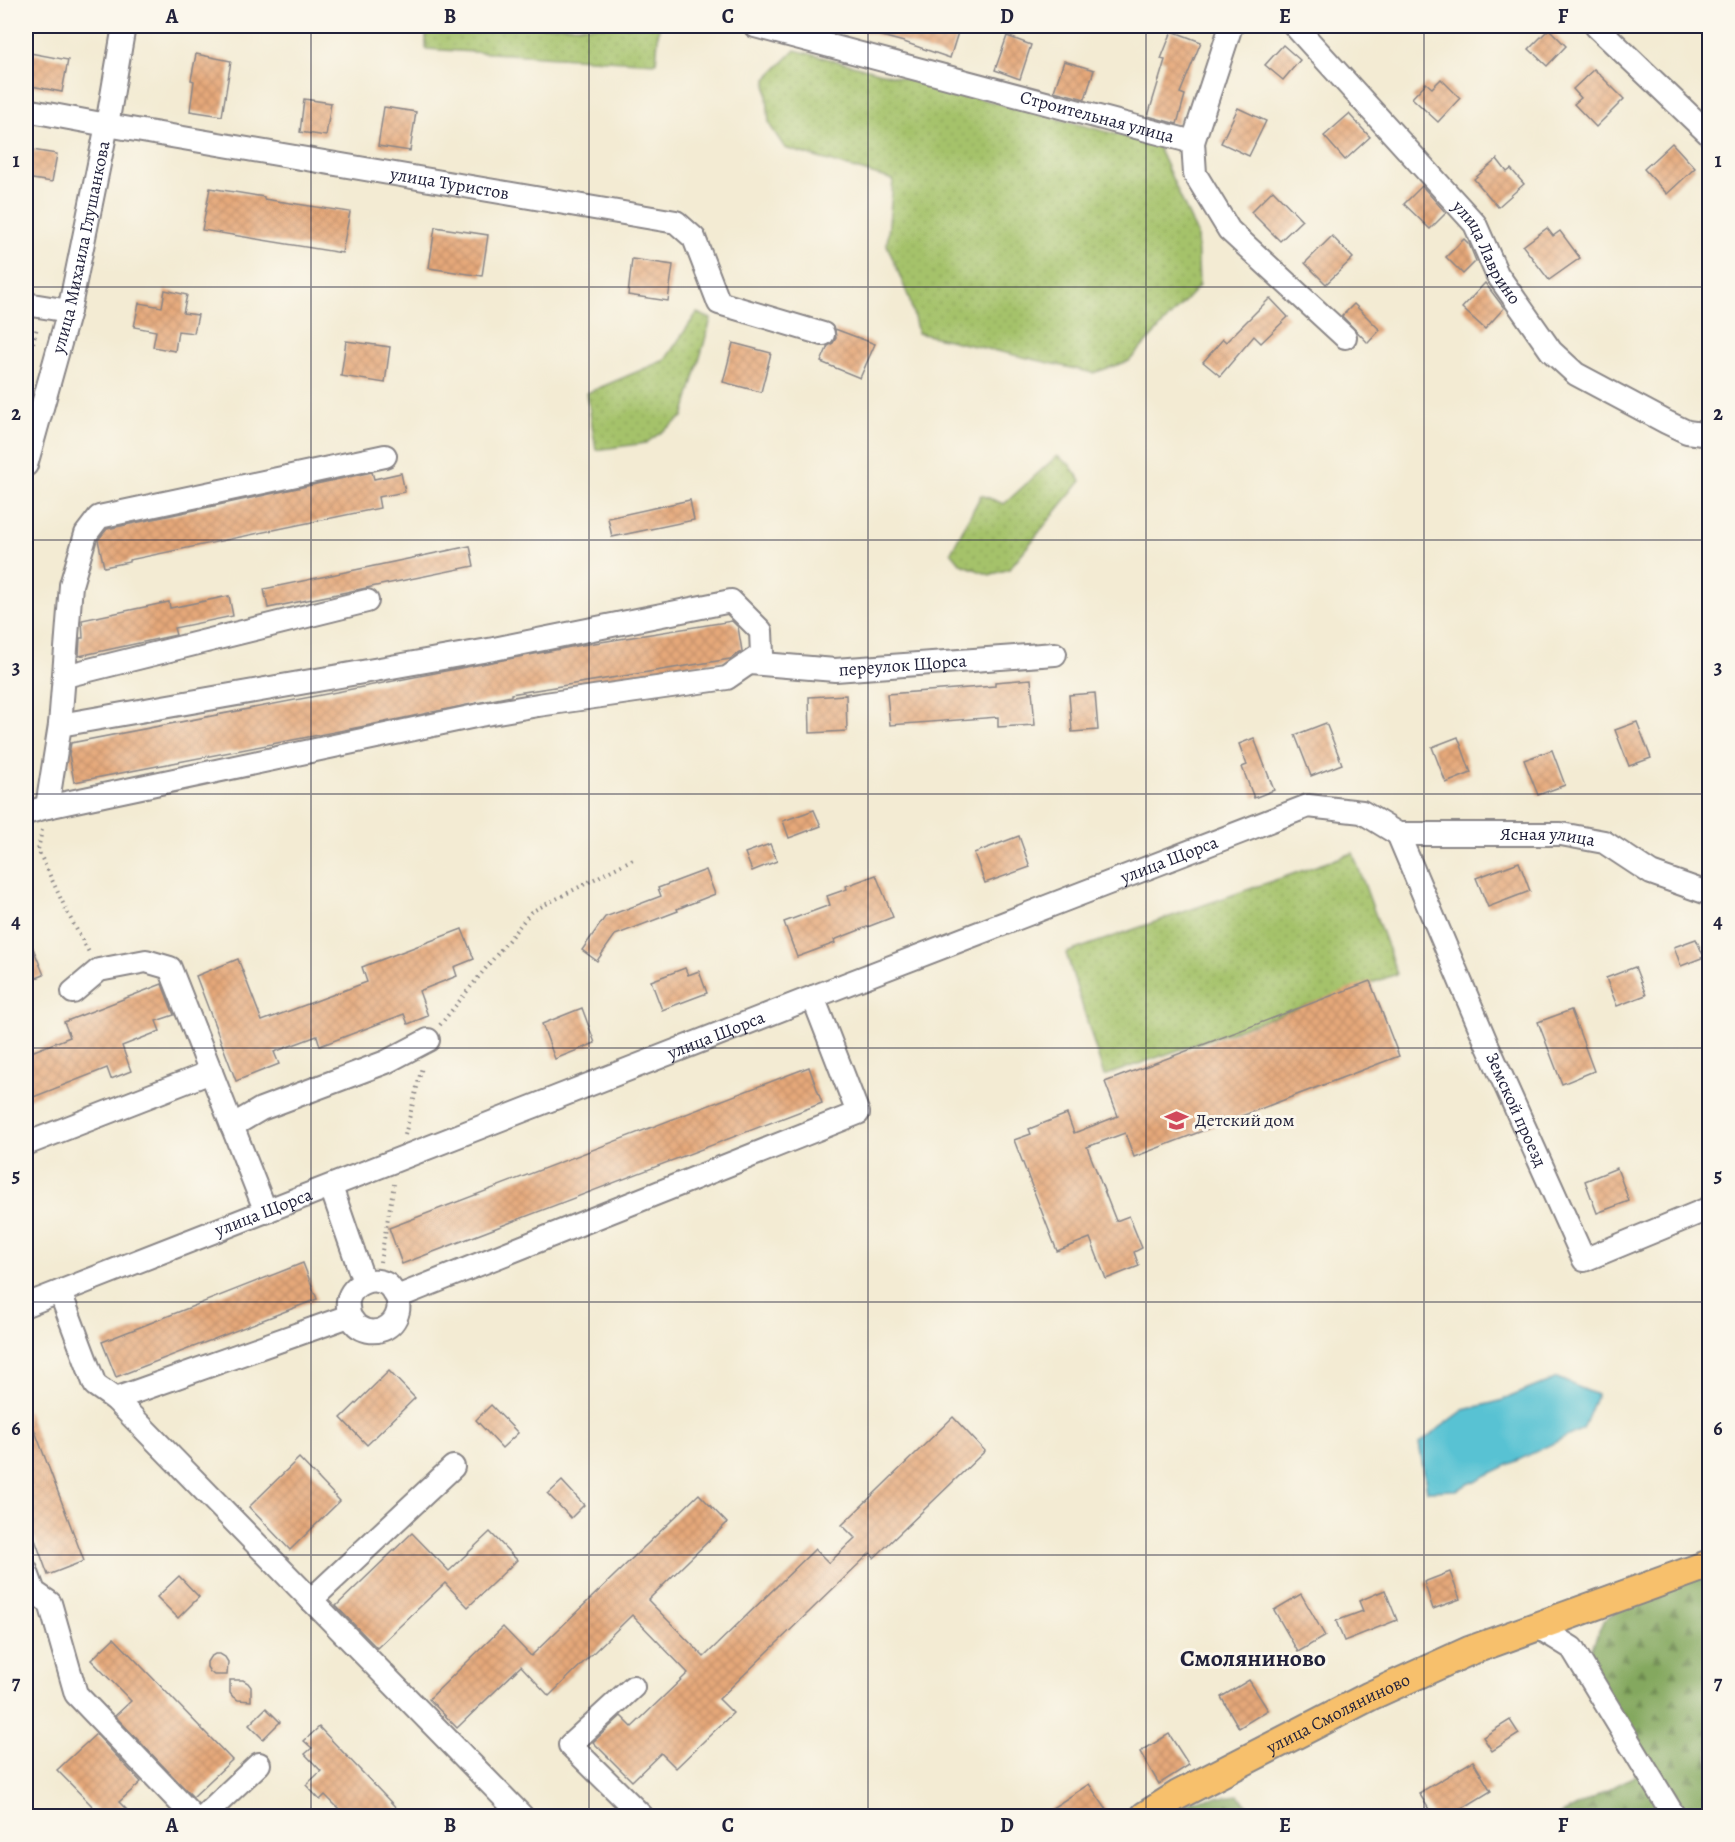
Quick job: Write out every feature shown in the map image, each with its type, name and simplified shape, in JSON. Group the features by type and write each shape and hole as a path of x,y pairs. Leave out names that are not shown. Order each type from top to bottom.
{"main road":[{"name":"улица Смоляниново","path":"1145,1816 1178,1795 1370,1696 1469,1651 1710,1564"}],"street":[{"name":"улица Михаила Глушанкова","path":"26,465 69,311 107,125 124,26"},
{"name":"Строительная улица","path":"755,26 1193,142 1195,174 1230,230 1345,337"},
{"path":"1193,142 1231,26"},
{"name":"улица Лаврино","path":"1295,26 1475,224 1497,274 1551,351 1576,374 1626,401 1688,432 1710,435"},
{"path":"1596,26 1710,135"},
{"name":"улица Туристов","path":"26,110 676,222 694,238 719,303 823,334"},
{"path":"34,305 69,311"},
{"path":"47,807 60,725 71,585 86,534 99,518 385,456"},
{"path":"64,675 367,601"},
{"path":"26,813 480,715 727,678 762,654 761,631 731,602 494,649 60,725"},
{"name":"переулок Щорса","path":"750,663 835,670 1055,654"},
{"name":"улица Щорса","path":"26,1305 1308,806 1362,812 1403,834"},
{"name":"Ясная улица","path":"1403,834 1561,834 1604,842 1651,873 1710,894"},
{"name":"Земской проезд","path":"1403,834 1486,1042 1584,1260 1710,1208"},
{"path":"73,992 99,970 146,960 170,968 266,1212"},
{"path":"397,1297 858,1113 813,997"},
{"path":"232,1126 261,1109 386,1062 428,1040"},
{"path":"26,1144 211,1072"},
{"path":"331,1187 370,1281"},
{"path":"370,1281 389,1286 397,1297 399,1310 394,1322 383,1330 370,1332 357,1326 349,1316 348,1302 353,1290 370,1281"},
{"path":"60,1292 95,1385 115,1399 522,1816"},
{"path":"115,1399 349,1316"},
{"path":"311,1600 453,1467"},
{"path":"26,1570 34,1592 50,1603 76,1694 193,1816"},
{"path":"1538,1627 1572,1648 1674,1816"},
{"path":"633,1687 570,1745 642,1816"},
{"path":"204,1816 259,1764"}],"path":[{"path":"26,372 34,305"},
{"path":"47,807 38,850 68,914 99,970"},
{"path":"370,1281 428,1040 531,912 635,858"}],"green space":[{"path":"426,26 659,26 656,63 426,49"},
{"path":"795,50 1157,145 1197,234 1199,286 1129,361 1093,373 918,333 909,298 887,245 893,180 785,148 769,124 766,79"},
{"path":"697,313 711,319 683,417 646,443 596,450 587,393 665,360"},
{"path":"1057,456 1069,464 1081,481 1009,569 990,575 961,564 951,552 981,495 1004,504"},
{"path":"1353,853 1397,974 1104,1076 1066,953"},
{"path":"1709,1567 1709,1816 1558,1816 1644,1771 1588,1658 1603,1621 1662,1581"},
{"path":"1238,1795 1254,1811 1255,1816 1166,1816 1193,1800"}],"water":[{"path":"1557,1378 1597,1395 1583,1429 1456,1490 1427,1491 1419,1443 1464,1410 1500,1401"}],"building":[{"path":"860,26 960,26 950,58 859,30"},
{"path":"1549,29 1566,46 1547,66 1529,49"},
{"path":"1172,31 1201,42 1180,93 1185,95 1177,124 1148,116 1165,60 1161,59"},
{"path":"1007,36 1031,45 1020,79 995,70"},
{"path":"1283,45 1300,60 1283,80 1265,65"},
{"path":"30,53 68,60 62,92 26,85"},
{"path":"196,54 231,61 222,116 190,111 194,81 191,80"},
{"path":"1064,61 1094,70 1085,99 1054,91"},
{"path":"1594,69 1624,99 1596,127 1574,104 1581,98 1573,89"},
{"path":"1441,79 1460,98 1438,122 1412,98 1426,83 1432,88"},
{"path":"304,99 331,103 326,136 300,132"},
{"path":"384,107 416,112 410,151 378,146"},
{"path":"1238,108 1266,121 1249,156 1221,143"},
{"path":"1349,114 1370,137 1345,160 1324,136"},
{"path":"1672,143 1695,168 1667,194 1644,169"},
{"path":"26,149 57,154 52,182 26,178"},
{"path":"1497,159 1507,172 1511,169 1524,184 1498,207 1474,179"},
{"path":"1422,186 1446,213 1430,229 1404,204"},
{"path":"210,188 350,212 342,253 202,230"},
{"path":"1273,190 1302,220 1280,241 1251,212"},
{"path":"435,227 488,235 482,276 429,268"},
{"path":"1547,228 1553,236 1560,231 1580,258 1549,280 1523,246"},
{"path":"1332,236 1353,258 1326,284 1305,263"},
{"path":"1464,239 1469,244 1476,261 1463,274 1446,257"},
{"path":"632,259 673,265 668,301 628,295"},
{"path":"1485,283 1504,308 1485,329 1462,308"},
{"path":"165,290 187,295 183,313 198,315 194,333 178,331 175,351 153,347 156,331 134,327 139,303 162,307"},
{"path":"1270,298 1288,317 1261,343 1254,336 1220,376 1203,362 1223,339 1226,342"},
{"path":"1354,304 1380,330 1368,343 1342,316"},
{"path":"835,329 875,344 860,378 821,362 828,346 836,338"},
{"path":"346,341 390,347 385,383 341,376"},
{"path":"733,343 771,353 761,392 723,382"},
{"path":"372,472 374,479 401,473 405,492 378,497 380,508 104,567 98,540 107,529"},
{"path":"690,500 694,520 612,537 608,518"},
{"path":"470,546 474,566 268,608 264,589"},
{"path":"229,596 233,616 174,628 176,635 79,656 80,638 83,638 82,620 169,602 170,608"},
{"path":"732,621 738,627 742,651 730,659 511,694 511,696 360,727 74,782 69,754 71,743 576,646"},
{"path":"1031,679 1035,725 998,727 998,717 890,725 887,694 995,686 995,682"},
{"path":"1095,693 1098,730 1072,732 1069,695"},
{"path":"846,695 847,731 810,733 809,697"},
{"path":"1637,722 1651,758 1629,766 1615,730"},
{"path":"1326,723 1342,764 1311,776 1295,735"},
{"path":"1458,737 1471,773 1446,783 1432,747"},
{"path":"1254,738 1274,790 1254,798 1242,767 1247,765 1239,744"},
{"path":"1552,750 1565,785 1538,795 1524,760"},
{"path":"814,810 821,826 789,838 783,821"},
{"path":"1019,836 1030,867 985,883 974,853"},
{"path":"770,844 777,861 752,871 745,853"},
{"path":"1519,862 1530,891 1488,907 1476,878"},
{"path":"706,870 715,894 615,935 597,961 582,950 605,917 661,896 658,888"},
{"path":"876,875 893,917 797,957 784,922 830,905 827,896"},
{"path":"462,929 474,959 454,967 457,976 419,991 428,1016 408,1024 404,1014 320,1046 317,1036 274,1052 279,1064 236,1081 196,976 238,959 262,1021 367,982 362,967"},
{"path":"26,931 44,975 26,982"},
{"path":"1696,939 1704,957 1681,966 1674,947"},
{"path":"1635,967 1646,995 1617,1006 1606,978"},
{"path":"685,968 688,975 699,971 707,993 662,1010 651,981"},
{"path":"1370,981 1399,1056 1134,1157 1125,1133 1087,1147 1116,1221 1129,1216 1142,1248 1134,1252 1139,1266 1106,1279 1090,1238 1057,1251 1014,1140 1031,1134 1029,1129 1067,1114 1074,1133 1118,1116 1105,1082"},
{"path":"162,984 174,1015 156,1021 160,1031 122,1046 131,1071 111,1079 107,1068 26,1100 26,1054 70,1037 64,1022"},
{"path":"582,1008 595,1043 555,1059 542,1024"},
{"path":"1571,1010 1594,1071 1562,1084 1538,1022"},
{"path":"809,1067 822,1103 402,1264 389,1228"},
{"path":"1617,1168 1629,1201 1597,1213 1585,1181"},
{"path":"303,1263 317,1299 116,1377 102,1342"},
{"path":"389,1371 415,1398 367,1445 341,1418"},
{"path":"491,1405 518,1433 502,1448 476,1420"},
{"path":"26,1410 84,1561 48,1575 26,1515"},
{"path":"953,1417 985,1451 874,1558 870,1553 719,1699 733,1713 676,1768 661,1753 632,1781 593,1742 621,1716 632,1727 688,1673 632,1615 549,1696 521,1666 457,1728 429,1699 503,1627 531,1656 699,1494 727,1523 648,1600 704,1657 815,1549 829,1563 855,1538 842,1525"},
{"path":"299,1458 340,1501 290,1550 249,1507"},
{"path":"562,1481 584,1505 571,1518 548,1494"},
{"path":"490,1532 517,1560 468,1607 445,1583 377,1648 336,1606 412,1533 449,1571"},
{"path":"1450,1572 1460,1599 1433,1609 1424,1582"},
{"path":"179,1576 199,1597 178,1618 157,1597"},
{"path":"1385,1590 1397,1620 1344,1641 1336,1621 1363,1611 1359,1601"},
{"path":"1301,1594 1325,1636 1298,1652 1274,1610"},
{"path":"114,1638 232,1760 193,1797 115,1716 131,1701 91,1660"},
{"path":"215,1654 225,1657 228,1662 227,1675 214,1675 207,1667 210,1657"},
{"path":"230,1680 243,1680 248,1683 251,1687 251,1701 238,1700 233,1697 230,1693"},
{"path":"1249,1680 1268,1710 1239,1728 1221,1697"},
{"path":"266,1708 280,1722 263,1739 249,1725"},
{"path":"1510,1720 1519,1734 1492,1751 1483,1737"},
{"path":"319,1727 404,1816 346,1816 325,1795 320,1800 306,1785 321,1771 305,1754 312,1748 304,1741"},
{"path":"96,1734 141,1782 119,1802 133,1816 102,1816 57,1770"},
{"path":"1169,1734 1189,1765 1159,1784 1140,1752"},
{"path":"1473,1761 1491,1791 1450,1816 1433,1816 1419,1793"},
{"path":"1089,1784 1111,1816 1040,1816"}],"place":[{"name":"Детский дом","path":"1177,1120"}],"district":[{"name":"Смоляниново","path":"1253,1658"}]}
